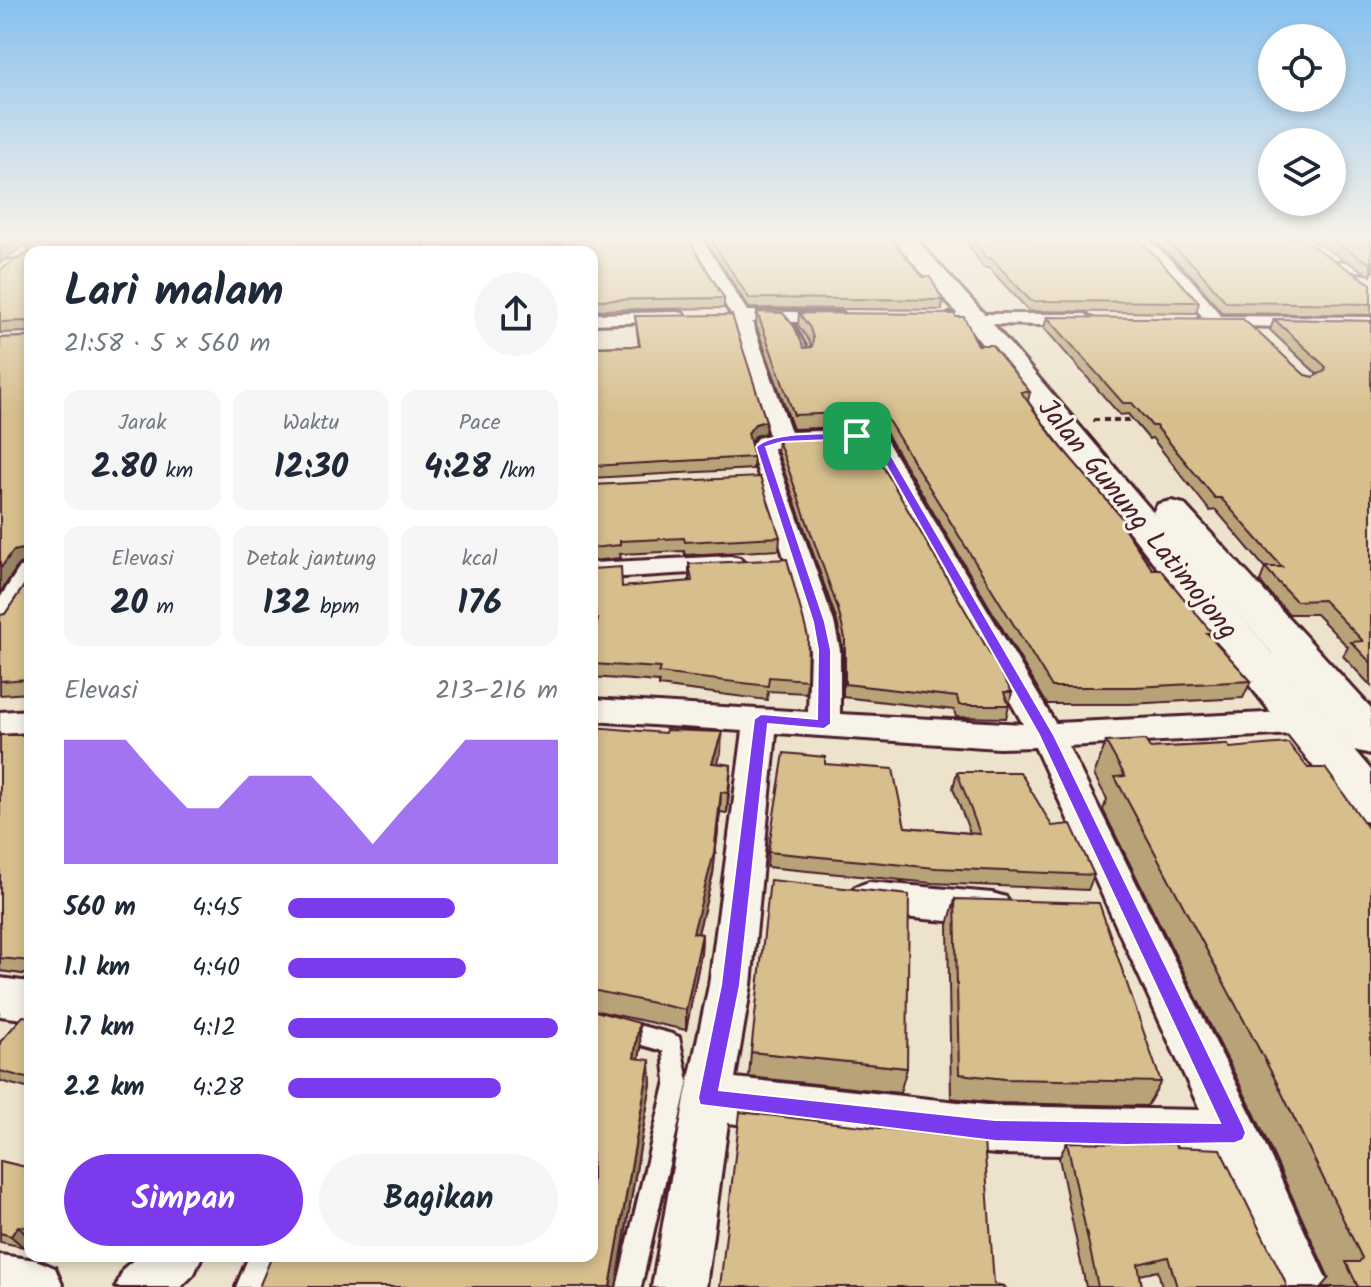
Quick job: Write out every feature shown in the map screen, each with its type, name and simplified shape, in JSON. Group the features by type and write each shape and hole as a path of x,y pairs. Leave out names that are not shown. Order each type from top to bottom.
{"main road":[{"name":"Jalan Gunung Latimojong","path":"966,297 990,320 1371,804"},
{"path":"972,297 990,320 1092,420 1236,589 1365,725"}],"street":[{"path":"724,297 782,439"},
{"path":"1196,297 1216,321"},
{"path":"734,316 849,317"},
{"path":"598,319 696,317"},
{"path":"929,319 1109,320"},
{"path":"1185,320 1370,324"},
{"path":"1244,321 1266,341"},
{"path":"824,724 825,650 801,560 761,447 782,439 868,436 874,438 1046,735 1235,1133 1303,1287"},
{"path":"742,480 772,478"},
{"path":"598,571 801,560"},
{"path":"0,620 24,582"},
{"path":"598,710 761,719 956,735 1152,732 1306,721 1365,725"},
{"path":"679,1287 708,1098 730,985 761,719"},
{"path":"0,723 24,721"},
{"path":"741,883 780,889"},
{"path":"839,895 1024,910"},
{"path":"1090,910 1130,910"},
{"path":"0,997 24,1000"},
{"path":"708,1098 995,1130 1235,1133"},
{"path":"143,1287 170,1262"},
{"path":"0,1281 36,1287"}],"lane":[{"path":"786,316 791,329 800,336 806,356"},
{"path":"598,1024 672,1044 677,1081 629,1287"},
{"path":"248,1287 259,1262"}],"path":[{"path":"1092,420 1153,420"}],"building":[{"path":"0,297 24,297 24,321 0,322"},
{"path":"598,297 724,298 598,300"},
{"path":"941,297 943,300 749,298"},
{"path":"1027,297 1194,297 1199,302 1031,301"},
{"path":"1222,297 1371,297 1371,304 1226,302"},
{"path":"757,312 783,313 794,326 804,348 812,347 813,338 799,313 954,314 964,317 978,345 992,345 1030,392 1021,392 1055,440 1128,525 1122,525 1152,569 1160,569 1212,633 1207,633 1251,681 1135,687 1052,687 886,417 870,412 794,415"},
{"path":"732,315 766,421 755,424 748,433 754,457 598,466 598,347 640,346 635,316"},
{"path":"1047,317 1243,319 1305,375 1313,377 1325,371 1326,367 1274,319 1371,321 1371,663 1351,642 1363,641 1323,600 1296,601 1277,581 1265,567 1282,567 1221,498 1215,498 1156,426 1152,426 1132,403 1123,403"},
{"path":"24,337 24,550 13,551 0,569 0,338"},
{"path":"865,435 1012,692 1004,692 1009,705 959,705 957,697 845,684 845,638 838,609 778,440"},
{"path":"760,477 780,537 685,542 684,538 620,541 620,545 598,547 598,485"},
{"path":"787,559 808,637 807,680 769,677 768,686 658,673 660,668 598,664 598,569 621,567 622,587 692,581 689,564"},
{"path":"24,586 24,679 0,681 0,615 5,614"},
{"path":"598,727 665,733 666,730 722,732 712,763 731,765 728,793 721,792 714,853 693,933 702,934 686,1010 598,991"},
{"path":"0,735 24,735 24,960 0,958"},
{"path":"1145,740 1150,748 1227,744 1230,748 1288,743 1308,768 1325,768 1371,828 1371,1287 1358,1287 1346,1262 1359,1262 1362,1258 1277,1083 1115,777 1125,776 1106,742"},
{"path":"784,753 825,757 825,764 893,769 905,827 980,834 957,772 1020,772 1052,826 1071,824 1094,875 936,868 768,852"},
{"path":"770,880 909,895 907,1068 751,1052"},
{"path":"955,899 1099,903 1161,1082 1005,1079 959,1074"},
{"path":"598,1012 639,1023 634,1058 650,1060 610,1287 259,1287 269,1262 598,1262"},
{"path":"24,1016 24,1077 0,1071 0,1042"},
{"path":"740,1112 984,1140 994,1284 1005,1287 720,1287"},
{"path":"1067,1142 1175,1144 1176,1147 1220,1149 1287,1287 1177,1287 1168,1257 1138,1264 1142,1287 1098,1287"},
{"path":"0,1161 24,1167 24,1227 18,1226 11,1236 0,1233"}],"route":[{"path":"857,436 874,438 883,450 1046,735 1235,1133 995,1130 708,1098 730,985 761,719 824,724 825,650 819,622 801,560 761,447 782,439 857,436"}]}
